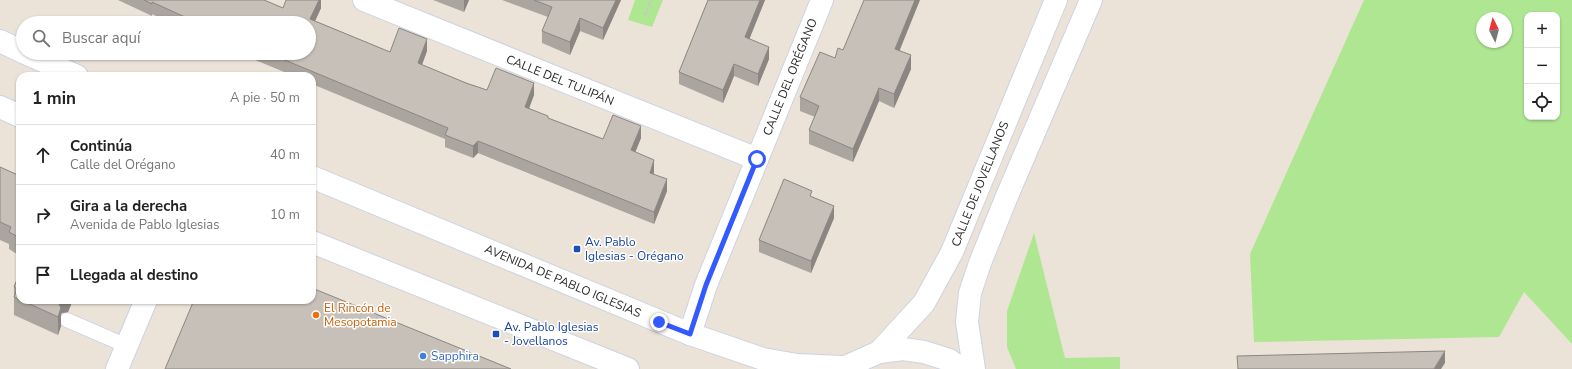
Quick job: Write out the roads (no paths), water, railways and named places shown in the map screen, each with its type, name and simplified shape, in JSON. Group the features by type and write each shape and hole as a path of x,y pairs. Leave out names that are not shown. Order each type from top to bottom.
{"street":[{"name":"CALLE DEL TULIPÁN","path":"364,0 757,159"},
{"name":"CALLE DEL ORÉGANO","path":"690,334 706,285 822,0"},
{"name":"CALLE DE JOVELLANOS","path":"879,352 924,304 938,280 952,252 1056,0"},
{"path":"974,369 967,322 970,293 980,263 1007,196 1091,0"},
{"path":"0,41 16,48"},
{"path":"41,60 67,72"},
{"path":"0,107 16,114"},
{"name":"AVENIDA DE PABLO IGLESIAS","path":"316,179 690,334 762,359 798,365 842,368"},
{"path":"316,244 628,369"},
{"path":"117,369 144,304"},
{"path":"842,368 879,352 903,350 924,352 949,360 962,369"}],"lane":[{"path":"67,320 127,346"}],"place":[{"name":"Av. Pablo Iglesias - Orégano","path":"577,249"},
{"name":"El Rincón de Mesopotamia","path":"316,315"},
{"name":"Av. Pablo Iglesias - Jovellanos","path":"496,334"},
{"name":"Sapphira","path":"423,356"}]}
